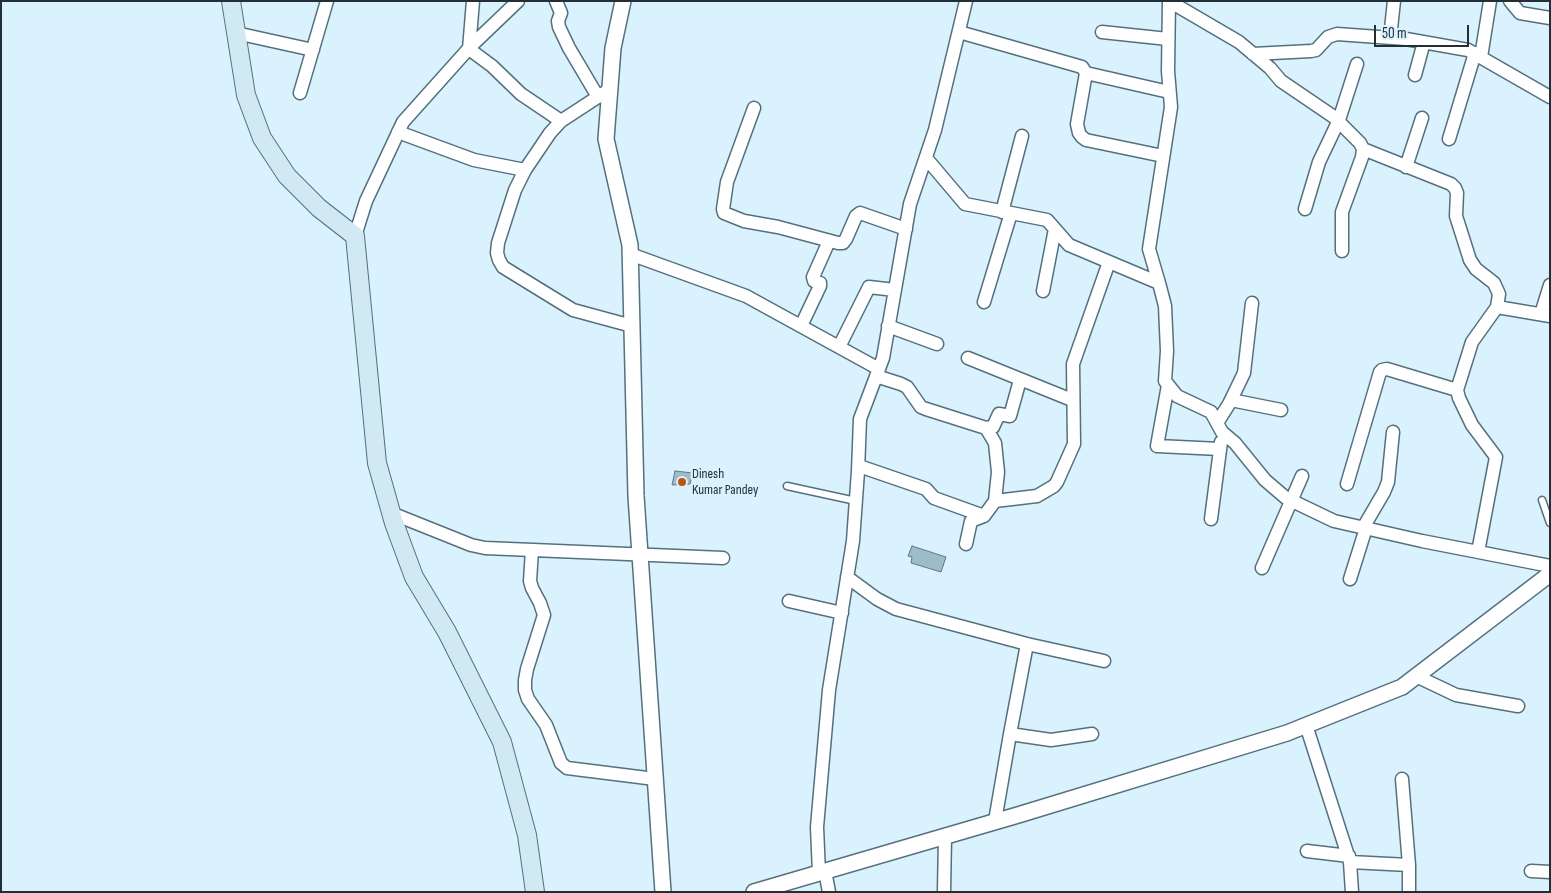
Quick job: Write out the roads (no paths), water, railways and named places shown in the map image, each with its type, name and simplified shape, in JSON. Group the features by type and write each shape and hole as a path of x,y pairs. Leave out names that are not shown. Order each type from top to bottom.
{"main road":[{"path":"231,1 246,95 262,138 287,176 319,208 355,236 377,462 391,513 414,577 448,632 502,742 527,835 535,892"}],"street":[{"path":"300,93 327,1"},
{"path":"469,49 472,1"},
{"path":"355,236 366,201 402,122 469,49 518,1"},
{"path":"556,1 560,13 559,27 569,48 604,93"},
{"path":"623,1 604,93 606,139 630,245 636,496 663,892"},
{"path":"829,892 822,872 817,827 829,690 853,540 859,466 860,419 883,358 910,204 935,130 966,1"},
{"path":"1342,251 1342,212 1362,157 1363,149 1360,143 1338,120 1281,81 1253,54 1223,31 1169,1 1168,39 1171,107 1149,249 1165,306 1167,351 1165,381 1177,396 1211,412 1219,428 1235,443 1265,480 1292,501 1334,521 1550,566"},
{"path":"1390,38 1394,1"},
{"path":"1449,139 1478,55 1490,1"},
{"path":"1510,1 1520,13 1550,18"},
{"path":"959,32 1082,67 1086,73 1170,92"},
{"path":"1102,32 1168,39"},
{"path":"236,34 313,50"},
{"path":"1253,54 1316,50 1328,37 1337,34 1424,42 1468,50 1550,97"},
{"path":"1415,75 1424,42"},
{"path":"469,49 492,66 520,94 561,121"},
{"path":"1305,209 1319,162 1338,120 1356,64"},
{"path":"1086,73 1077,124 1082,137 1086,140 1163,156"},
{"path":"604,93 561,121 550,133 525,170 515,190 498,244 499,260 503,267 573,310 632,326"},
{"path":"754,108 728,182 723,209 724,213 744,221 778,227 843,243 856,216 860,213 906,229"},
{"path":"1406,166 1422,118"},
{"path":"398,132 474,160 525,170"},
{"path":"984,302 1022,136"},
{"path":"1363,149 1451,184 1455,188 1457,193 1456,216 1470,260 1476,269 1497,287 1498,307 1472,342 1457,390 1472,425 1496,458 1478,552"},
{"path":"926,158 965,204 1047,220 1069,245 1159,283"},
{"path":"1043,291 1055,229"},
{"path":"802,326 820,286 820,283 814,281 813,277 829,241"},
{"path":"630,254 746,296 907,387 921,407 926,409 986,428 993,427 999,414 1010,416 1020,380"},
{"path":"995,501 1037,496 1054,486 1073,448 1073,364 1109,262"},
{"path":"1498,307 1545,315 1550,285"},
{"path":"839,347 869,287 895,290"},
{"path":"1211,519 1220,449 1219,428 1245,368 1252,303"},
{"path":"888,326 937,344"},
{"path":"968,358 1072,400"},
{"path":"1347,484 1382,370 1386,369 1457,390"},
{"path":"1168,385 1157,446 1220,449"},
{"path":"1231,400 1281,410"},
{"path":"966,544 971,521 984,516 995,501 998,472 995,443 986,428"},
{"path":"1350,579 1364,528 1388,482 1393,432"},
{"path":"859,466 926,489 934,498 984,516"},
{"path":"1262,568 1302,476"},
{"path":"391,513 477,547 723,558"},
{"path":"532,550 530,581 544,615 527,669 525,690 528,699 546,725 560,763 567,768 655,780"},
{"path":"754,892 1269,738 1402,687 1550,574"},
{"path":"847,577 877,599 896,608 1027,644 1104,661"},
{"path":"789,601 842,613"},
{"path":"995,821 1027,644"},
{"path":"1416,676 1452,694 1518,706"},
{"path":"1306,725 1350,859 1352,892"},
{"path":"1010,734 1051,740 1092,734"},
{"path":"1402,779 1409,865 1409,892"},
{"path":"944,892 945,836"},
{"path":"1307,851 1350,859 1409,865"},
{"path":"1531,871 1550,872"}],"lane":[{"path":"787,486 856,501"},
{"path":"1542,500 1550,523"}],"place":[{"name":"Dinesh Kumar Pandey","path":"682,482"}]}
